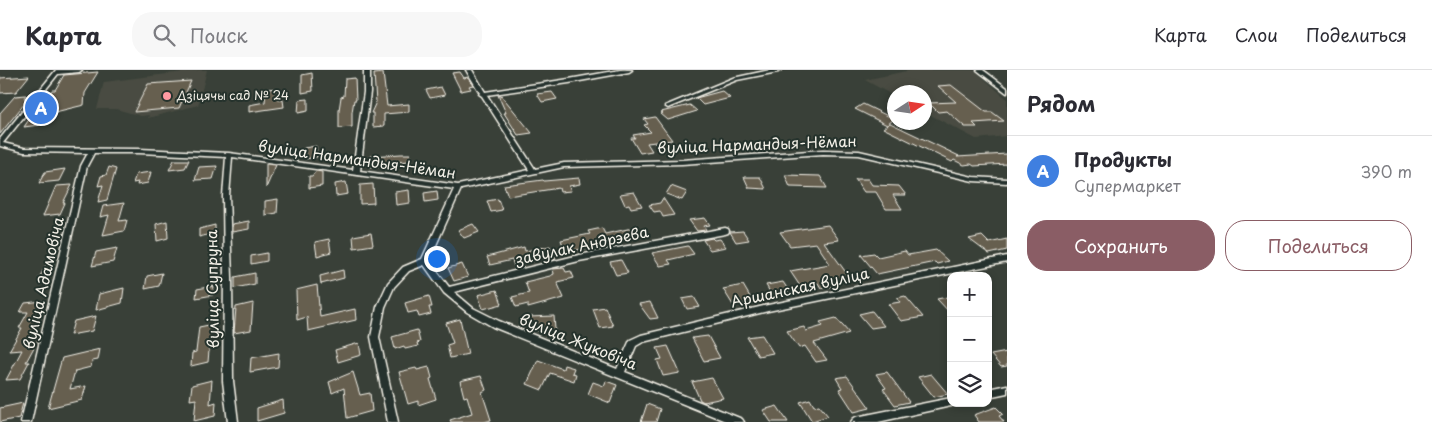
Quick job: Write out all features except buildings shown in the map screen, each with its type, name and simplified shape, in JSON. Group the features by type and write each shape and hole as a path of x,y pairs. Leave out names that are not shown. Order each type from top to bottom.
{"street":[{"path":"0,144 58,71 78,70"},
{"path":"356,173 367,92 368,70"},
{"path":"469,70 482,94 511,133 534,172"},
{"path":"482,94 569,82 629,70"},
{"path":"668,106 736,79 778,70"},
{"path":"980,70 1007,91"},
{"name":"вуліца Нармандыя-Нёман","path":"0,144 24,150 229,155 458,187 564,165 682,162 823,152 859,153 973,179 1007,181"},
{"name":"вуліца Адамовіча","path":"26,422 84,166 92,151"},
{"name":"вуліца Супруна","path":"229,155 226,196 228,381 233,422"},
{"path":"393,422 375,337 381,308 391,285 406,269 425,262 458,187"},
{"name":"завулак Андрэева","path":"447,291 579,258 725,231"},
{"name":"Аршанская вуліца","path":"619,374 633,343 641,338 768,308 1007,259"},
{"name":"вуліца Жуковіча","path":"425,262 447,291 470,310 496,324 739,422"},
{"path":"992,392 1007,389"},
{"path":"856,422 947,403"}],"shaded area":[{"path":"207,70 198,105 148,118 149,115 141,116 116,109 97,109 104,82"},
{"path":"911,70 974,70 1007,99 1007,136 976,139 932,116 932,85 887,85 887,92 865,80"}],"place":[{"name":"Дзіцячы сад № 24","path":"167,96"},
{"name":"Продукты","path":"41,108"}]}
